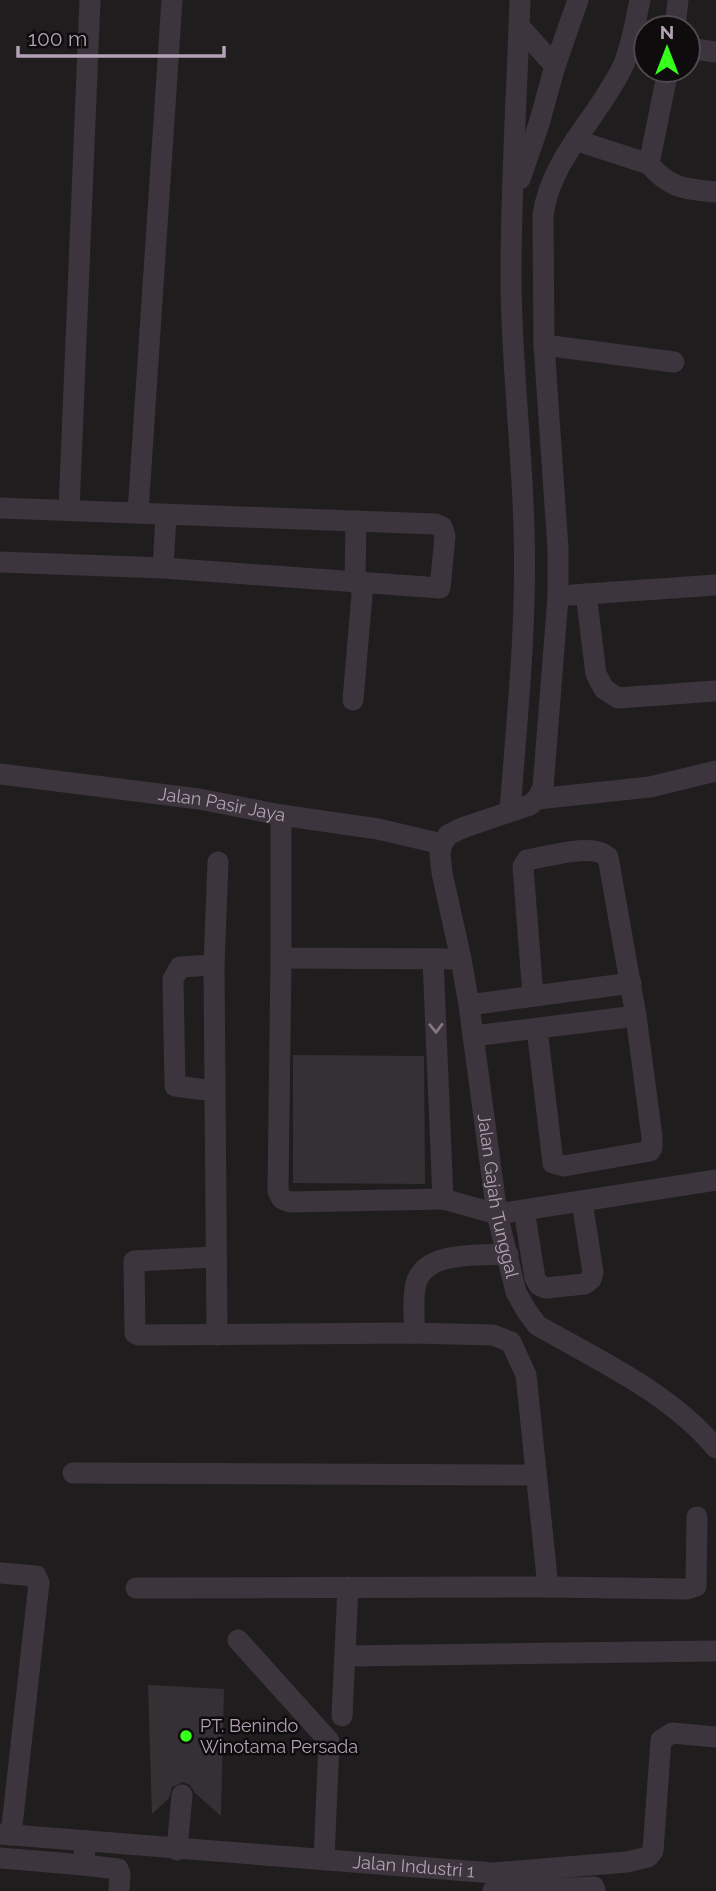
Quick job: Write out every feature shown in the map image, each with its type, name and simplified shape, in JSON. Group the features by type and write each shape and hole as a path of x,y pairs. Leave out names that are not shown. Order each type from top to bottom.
{"street":[{"path":"69,510 90,0"},
{"path":"138,513 172,0"},
{"path":"510,811 517,738 524,530 514,384 511,277 520,0"},
{"path":"512,201 578,0"},
{"path":"442,844 448,835 463,828 530,805 543,788 558,597 557,527 544,345 543,215 546,197 556,171 622,67 632,40 640,0"},
{"path":"519,26 555,66"},
{"path":"649,164 665,84"},
{"path":"575,140 649,164 662,179 679,188 716,192"},
{"path":"544,345 674,362"},
{"path":"0,508 435,524 445,531 440,588 163,568 0,562"},
{"path":"163,568 166,514"},
{"path":"353,700 359,583 356,521"},
{"path":"558,597 716,585"},
{"path":"586,594 596,674 604,688 618,698 716,691"},
{"path":"537,799 650,787 716,771"},
{"name":"Jalan Pasir Jaya","path":"0,774 199,799 281,815 378,829 442,844"},
{"path":"281,815 278,1191 282,1199 290,1202 443,1199 497,1214 716,1181"},
{"name":"Jalan Gajah Tunggal","path":"442,844 442,873 469,1005 497,1214 516,1292 537,1325 662,1396 698,1426 716,1448"},
{"path":"533,996 523,867 527,860 590,849 603,852 608,857 631,983 652,1148 646,1153 564,1166 553,1163 537,1029"},
{"path":"217,1335 214,965 218,862"},
{"path":"281,957 461,959"},
{"path":"433,959 443,1199"},
{"path":"214,965 180,967 174,974 173,992 175,1086 214,1091"},
{"path":"469,1005 631,983"},
{"path":"474,1037 636,1016"},
{"path":"524,1210 535,1278 539,1285 546,1288 584,1284 591,1279 593,1272 582,1202"},
{"path":"414,1333 415,1284 429,1264 446,1259 508,1254"},
{"path":"215,1257 134,1261 134,1331 139,1335 493,1335 513,1345 526,1375 548,1587"},
{"path":"73,1474 536,1475"},
{"path":"136,1588 687,1589 696,1586 697,1517"},
{"path":"0,1573 36,1576 39,1583 6,1834"},
{"path":"342,1716 347,1656 348,1587"},
{"path":"238,1640 329,1741 324,1860"},
{"path":"347,1656 716,1651"},
{"name":"Jalan Industri 1","path":"6,1834 324,1860 493,1885 589,1865 639,1861 648,1857 653,1852 663,1736 681,1733 716,1737"},
{"path":"177,1850 182,1795"},
{"path":"83,1865 85,1841"},
{"path":"132,1891 136,1845"},
{"path":"0,1858 117,1868 120,1872 119,1891"},
{"path":"493,1885 594,1889 589,1865"}],"shaded area":[{"path":"0,0 716,0 716,1891 0,1891"}],"building":[{"path":"293,1055 424,1056 425,1184 293,1183"},
{"name":"PT. Benindo Winotama Persada","path":"148,1685 224,1689 221,1816 195,1793 190,1785 183,1782 172,1787 169,1798 152,1814"}],"place":[{"name":"PT. Benindo Winotama Persada","path":"186,1736"}]}
